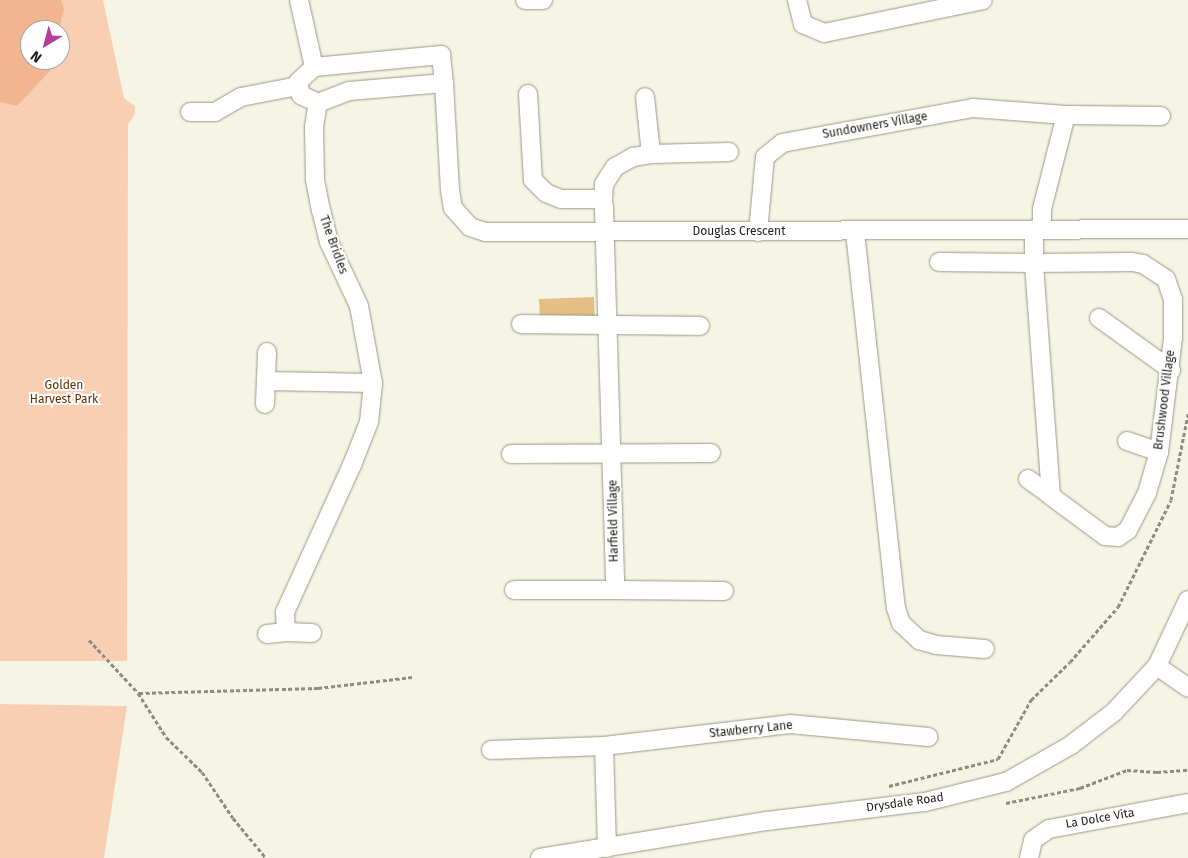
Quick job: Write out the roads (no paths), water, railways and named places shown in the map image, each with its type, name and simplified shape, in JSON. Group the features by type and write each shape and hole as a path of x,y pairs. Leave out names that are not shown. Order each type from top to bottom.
{"street":[{"path":"299,0 314,67 301,76 298,86 304,99 318,103 349,91 444,83"},
{"path":"525,0 543,0"},
{"path":"797,0 802,24 824,33 983,0"},
{"name":"Douglas Crescent","path":"314,67 441,55 450,190 453,208 461,220 485,232 855,232 1188,229"},
{"path":"190,112 215,112 240,97 298,86"},
{"path":"528,94 531,171 538,188 560,199 603,199 604,184 615,167 632,157 651,154 729,152"},
{"path":"645,97 651,154"},
{"name":"The Bridles","path":"286,632 284,617 287,604 352,465 369,422 373,383 372,363 359,306 329,242 320,211 315,179 314,127 318,103"},
{"name":"Sundowners Village","path":"758,232 765,157 782,143 974,108 1066,115 1161,116"},
{"path":"1051,496 1034,263 1042,209 1066,115"},
{"name":"Harfield Village","path":"603,199 607,231 615,590"},
{"path":"855,232 896,608 901,623 919,640 936,645 984,649"},
{"name":"Brushwood Village","path":"939,262 1132,262 1153,269 1171,287 1171,370 1159,452 1147,493 1128,530 1118,537 1105,536 1028,479"},
{"path":"1099,318 1171,370"},
{"path":"521,324 700,326"},
{"path":"265,404 267,352"},
{"path":"266,381 373,383"},
{"path":"1127,441 1159,452"},
{"path":"511,454 711,453"},
{"path":"514,590 724,591"},
{"name":"Drysdale Road","path":"540,858 562,856 767,821 925,802 1006,782 1071,745 1114,712 1157,666 1188,600"},
{"path":"267,634 286,632 312,633"},
{"path":"1157,666 1188,688"},
{"name":"Stawberry Lane","path":"492,750 604,746 790,724 928,737"},
{"path":"604,746 607,848"},
{"name":"La Dolce Vita","path":"1028,858 1033,840 1050,829 1188,803"}],"park label":[{"name":"Golden Harvest Park","path":"64,393"}]}
